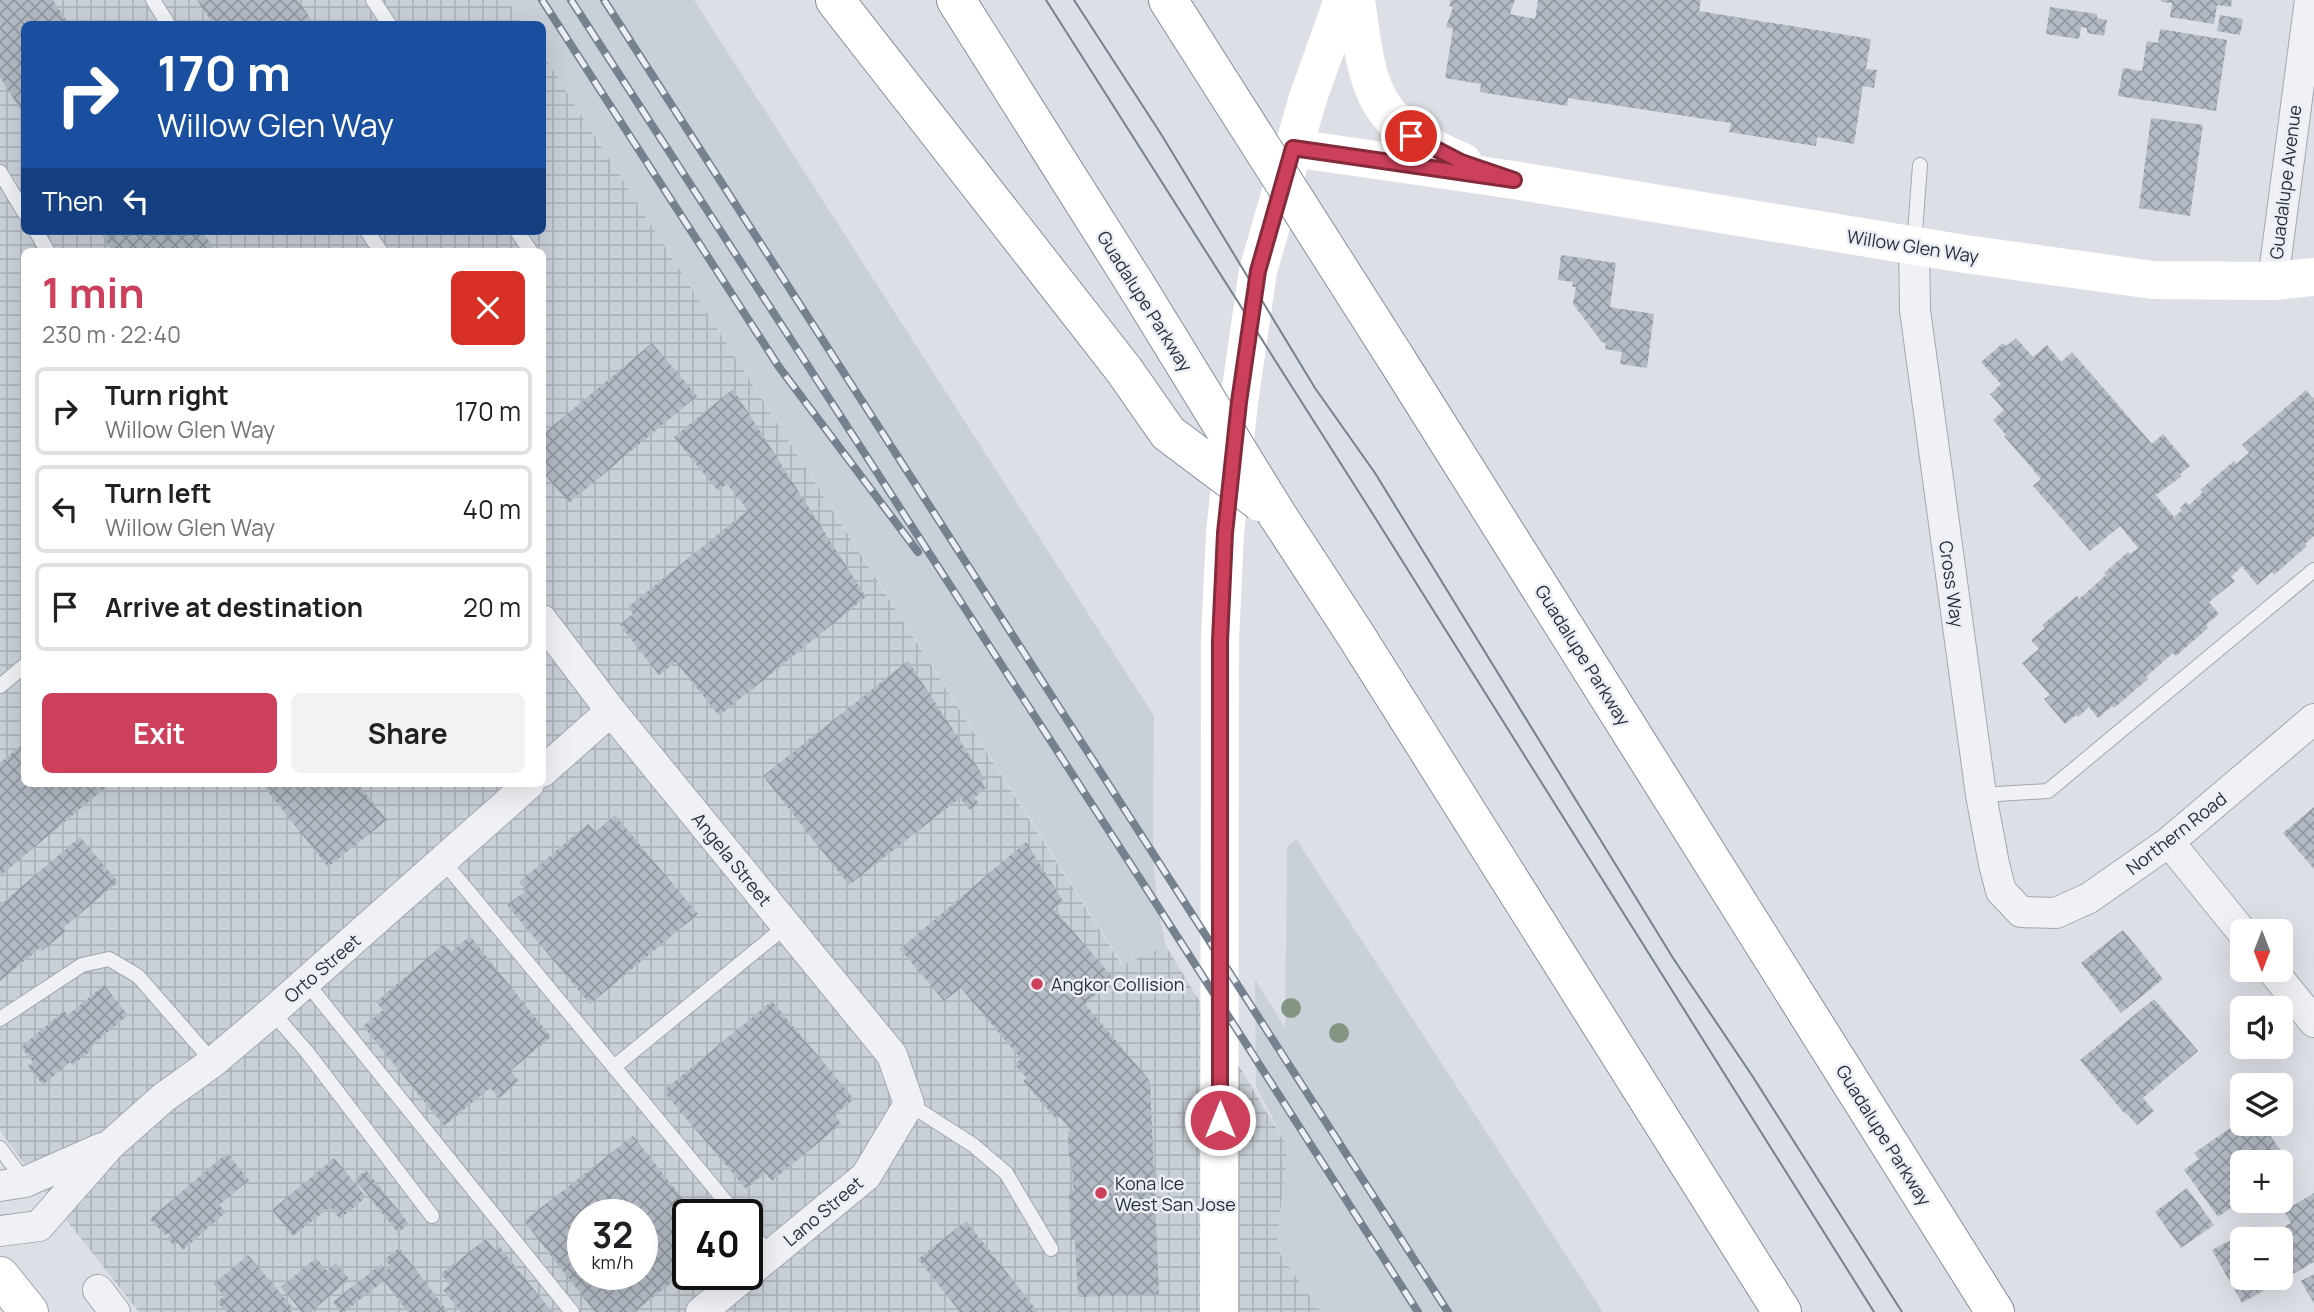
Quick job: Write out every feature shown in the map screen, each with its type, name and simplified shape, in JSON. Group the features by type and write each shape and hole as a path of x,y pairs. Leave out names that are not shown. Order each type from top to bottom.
{"main road":[{"path":"835,0 1124,370 1168,433 1276,513"},
{"name":"Guadalupe Parkway","path":"956,0 1276,513 1782,1312"},
{"path":"1219,1312 1220,641 1225,533 1239,402 1258,271 1293,148 1343,0"},
{"name":"Willow Glen Way","path":"1356,0 1370,83 1379,103 1392,119 1411,136 1440,152 1514,180"},
{"name":"Guadalupe Parkway","path":"1177,15 1995,1312"},
{"name":"Willow Glen Way","path":"1293,148 1514,180 1913,246 2153,280 2273,281 2314,277"},
{"path":"0,1276 29,1312"}],"street":[{"name":"Guadalupe Avenue","path":"2273,281 2310,0"},
{"name":"Cross Way","path":"1913,246 1915,310 1982,795 2001,891 2021,912"},
{"name":"Angela Street","path":"546,625 611,711 891,1055 909,1104"},
{"path":"546,768 611,711"},
{"name":"Northern Road","path":"2021,912 2056,913 2089,898 2169,842 2314,719"},
{"name":"Orto Street","path":"0,1231 39,1226 109,1146 163,1098 213,1062 272,1012 526,787"},
{"path":"2169,842 2231,919"},
{"path":"2282,982 2314,1022"},
{"name":"Lano Street","path":"763,1261 866,1176 909,1104"},
{"name":"Orto Street","path":"13,1184 109,1146"},
{"name":"Lano Street","path":"701,1312 728,1290"}],"lane":[{"path":"153,0 166,21"},
{"path":"373,0 386,21"},
{"path":"1913,246 1920,165"},
{"path":"0,172 21,207"},
{"path":"1982,795 2048,791 2314,570"},
{"path":"0,686 21,668"},
{"path":"443,861 723,1199"},
{"path":"614,1068 786,926"},
{"path":"0,1019 82,965 109,959 138,976 213,1062"},
{"path":"306,982 572,1312"},
{"path":"272,1012 307,1052 432,1216"},
{"path":"909,1104 973,1145 1006,1173 1051,1249"},
{"path":"0,1148 13,1184"},
{"path":"763,1247 770,1255"}],"shaded area":[{"path":"0,0 507,0 521,21 21,21 21,235 546,235 546,60 1122,965 1166,946 1288,1147 1276,1248 1321,1312 139,1312 0,1131"},
{"path":"507,0 694,0 1154,716 1153,852 1157,905 1166,946 1123,965 546,60 546,21 521,21"},
{"path":"1296,839 1603,1312 1321,1312 1276,1248 1288,1148 1256,1086 1255,979 1285,1028 1287,847"}],"building":[{"path":"0,0 53,0 67,21 21,21 21,110 0,77"},
{"path":"197,0 298,0 312,21 211,21"},
{"path":"1451,0 1515,0 1510,14 1535,19 1538,0 1701,0 1699,11 1871,39 1866,69 1877,70 1874,88 1863,86 1854,144 1817,137 1816,146 1729,132 1731,123 1568,98 1567,106 1480,92 1481,84 1445,78 1453,29 1446,27 1453,7 1449,6"},
{"path":"2161,0 2232,0 2231,7 2217,5 2214,24 2170,17 2172,3"},
{"path":"2050,7 2097,14 2097,18 2107,20 2104,36 2087,33 2087,28 2081,27 2079,39 2046,34"},
{"path":"2220,15 2243,19 2240,35 2217,31"},
{"path":"2160,29 2227,40 2216,111 2118,96 2123,68 2142,71 2147,41 2158,43"},
{"path":"2151,118 2203,125 2190,216 2139,208"},
{"path":"102,235 205,235 213,248 110,248"},
{"path":"1561,255 1616,263 1610,307 1654,314 1647,368 1620,364 1622,352 1605,349 1606,343 1602,342 1573,304 1576,287 1572,287 1573,282 1558,280"},
{"path":"2016,338 2033,357 2047,345 2061,362 2072,352 2152,444 2163,434 2190,466 2180,474 2182,476 2156,495 2174,517 2186,502 2189,505 2203,492 2200,490 2234,461 2236,464 2249,453 2242,445 2306,390 2314,397 2314,536 2305,544 2307,546 2274,575 2272,572 2257,585 2242,566 2231,577 2235,581 2209,602 2219,614 2206,625 2208,628 2176,656 2173,653 2114,708 2112,706 2098,718 2089,707 2065,724 2044,699 2050,695 2022,663 2039,649 2031,640 2045,628 2042,625 2077,596 2079,599 2128,552 2130,554 2138,548 2120,526 2090,551 2033,486 2041,479 1993,420 2004,410 1990,394 2001,384 1981,362 2003,343 2006,346"},
{"path":"652,343 697,396 569,503 546,476 546,432"},
{"path":"733,389 866,597 719,716 676,662 659,675 620,625 633,614 628,607 748,510 727,484 718,491 674,437"},
{"path":"908,661 985,779 981,781 986,788 974,798 979,803 970,810 960,798 849,885 763,776"},
{"path":"21,746 21,787 106,787 0,876 0,763"},
{"path":"264,787 360,787 387,820 328,867"},
{"path":"2314,807 2314,869 2283,833"},
{"path":"615,815 698,914 590,1004 507,905 527,890 519,882 588,824 596,832"},
{"path":"80,837 118,882 63,928 66,931 42,951 40,948 0,981 0,905"},
{"path":"1026,842 1063,901 1054,909 1114,979 1085,1004 1150,1081 1159,1294 1078,1297 1075,1240 1071,1240 1069,1190 1073,1190 1068,1132 1071,1130 1060,1117 1056,1119 1023,1081 1027,1078 1014,1064 1021,1059 961,988 944,1001 900,949"},
{"path":"2123,930 2163,979 2121,1013 2081,963"},
{"path":"470,936 551,1037 510,1071 519,1081 499,1098 490,1088 444,1126 363,1026 383,1010 376,1002 444,944 451,952"},
{"path":"104,985 128,1015 90,1047 93,1049 73,1065 70,1062 43,1085 28,1066 33,1062 21,1047 64,1011 68,1015"},
{"path":"2154,999 2198,1051 2143,1098 2154,1111 2137,1125 2080,1060"},
{"path":"772,1001 854,1099 835,1115 841,1124 772,1181 765,1173 746,1189 663,1091"},
{"path":"2230,1128 2230,1136 2270,1136 2280,1150 2230,1150 2230,1208 2218,1217 2184,1170 2199,1159 2194,1153"},
{"path":"633,1136 683,1199 672,1199 672,1282 634,1312 595,1312 578,1290 658,1290 658,1199 567,1199 567,1276 524,1221"},
{"path":"227,1153 249,1180 219,1205 226,1212 183,1250 178,1243 174,1246 167,1238 171,1235 165,1235 150,1219"},
{"path":"334,1158 366,1197 340,1219 330,1207 293,1236 272,1210"},
{"path":"366,1170 409,1224 398,1233 355,1179"},
{"path":"2187,1188 2214,1225 2181,1248 2155,1212"},
{"path":"2314,1193 2314,1262 2293,1274 2293,1227 2284,1227 2291,1223 2285,1213 2293,1213 2293,1206"},
{"path":"966,1221 1038,1312 960,1312 918,1259"},
{"path":"486,1239 495,1250 499,1246 552,1312 461,1312 443,1290 450,1285 441,1274"},
{"path":"2230,1240 2230,1282 2212,1250"},
{"path":"399,1248 448,1312 408,1312 384,1281 344,1312 340,1312 333,1302 381,1264 386,1270 391,1267 385,1259"},
{"path":"248,1255 294,1309 291,1312 226,1312 217,1302 224,1296 214,1284"},
{"path":"316,1258 327,1271 336,1263 349,1279 311,1312 302,1312 281,1287"},
{"path":"2314,1274 2314,1304 2301,1281"},
{"path":"2235,1290 2265,1290 2242,1303"}],"tram line":[{"path":"1046,0 1874,1312"},
{"path":"1074,0 1161,134 1315,388 1375,473 1673,958 1753,1077 1902,1312"}],"railway":[{"path":"542,0 779,367 918,552"},
{"path":"571,0 1418,1312"},
{"path":"604,0 1448,1312"}],"place":[{"name":"Angkor Collision","path":"1037,984"},
{"name":"Kona Ice West San Jose","path":"1101,1193"}],"route":[{"path":"1220,1120 1220,641 1225,533 1239,402 1258,271 1293,148 1514,180 1461,162 1411,136"}]}
